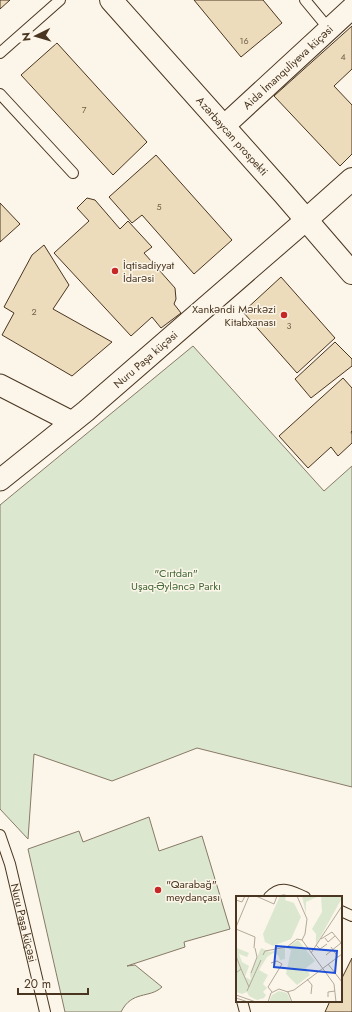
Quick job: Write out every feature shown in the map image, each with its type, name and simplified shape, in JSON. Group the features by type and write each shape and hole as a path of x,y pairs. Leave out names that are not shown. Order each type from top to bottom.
{"main road":[{"name":"Azərbaycan prospekti","path":"111,0 224,126 352,273"},
{"path":"306,220 352,179"}],"street":[{"name":"Aida İmanquliyeva küçəsi","path":"224,126 352,8"},
{"name":"Nuru Paşa küçəsi","path":"0,480 72,422 306,220"},
{"path":"0,385 72,422"}],"lane":[{"path":"0,53 60,0"},
{"path":"305,0 329,29"},
{"path":"0,94 73,173"},
{"name":"Nuru Paşa küçəsi","path":"0,835 10,864 45,1012"},
{"path":"270,896 275,891 286,889 304,896"},
{"path":"342,911 352,916"},
{"path":"242,1002 245,1012"}],"green space":[{"name":"\"Cırtdan\" Uşaq-Əyləncə Parkı","path":"193,346 324,491 352,466 352,787 197,748 112,781 34,754 28,839 0,809 0,505"},
{"path":"149,817 159,851 202,836 230,929 184,942 185,947 127,966 135,965 162,987 157,991 130,1000 121,1012 65,1012 28,849 79,831 83,842"}],"building":[{"path":"0,0 10,0 0,9"},
{"path":"194,0 263,0 282,23 241,57"},
{"path":"352,26 352,69 334,86 352,105 352,154 340,166 274,96"},
{"path":"57,43 147,142 113,175 21,75"},
{"path":"156,155 232,240 194,274 142,215 132,223 109,197"},
{"name":"İqtisadiyyat İdarəsi","path":"87,198 95,200 120,229 128,221 152,247 144,253 175,288 176,299 174,304 181,313 161,328 152,317 131,336 54,253 89,221 77,208"},
{"path":"0,203 20,224 0,242"},
{"path":"44,245 69,285 53,309 112,342 72,376 2,335 14,313 4,307 32,255"},
{"name":"Xankəndi Mərkəzi Kitabxanası","path":"281,277 335,338 297,373 243,312"},
{"path":"335,342 352,359 352,366 311,398 295,379"},
{"path":"343,378 352,388 352,443 338,456 331,447 308,468 279,436"},
{"path":"352,958 352,1012 325,1012 330,1002 342,1002 342,978"}],"place":[{"name":"İqtisadiyyat İdarəsi","path":"115,271"},
{"name":"Xankəndi Mərkəzi Kitabxanası","path":"284,315"},
{"name":"\"Qarabağ\" meydançası","path":"158,890"}]}
